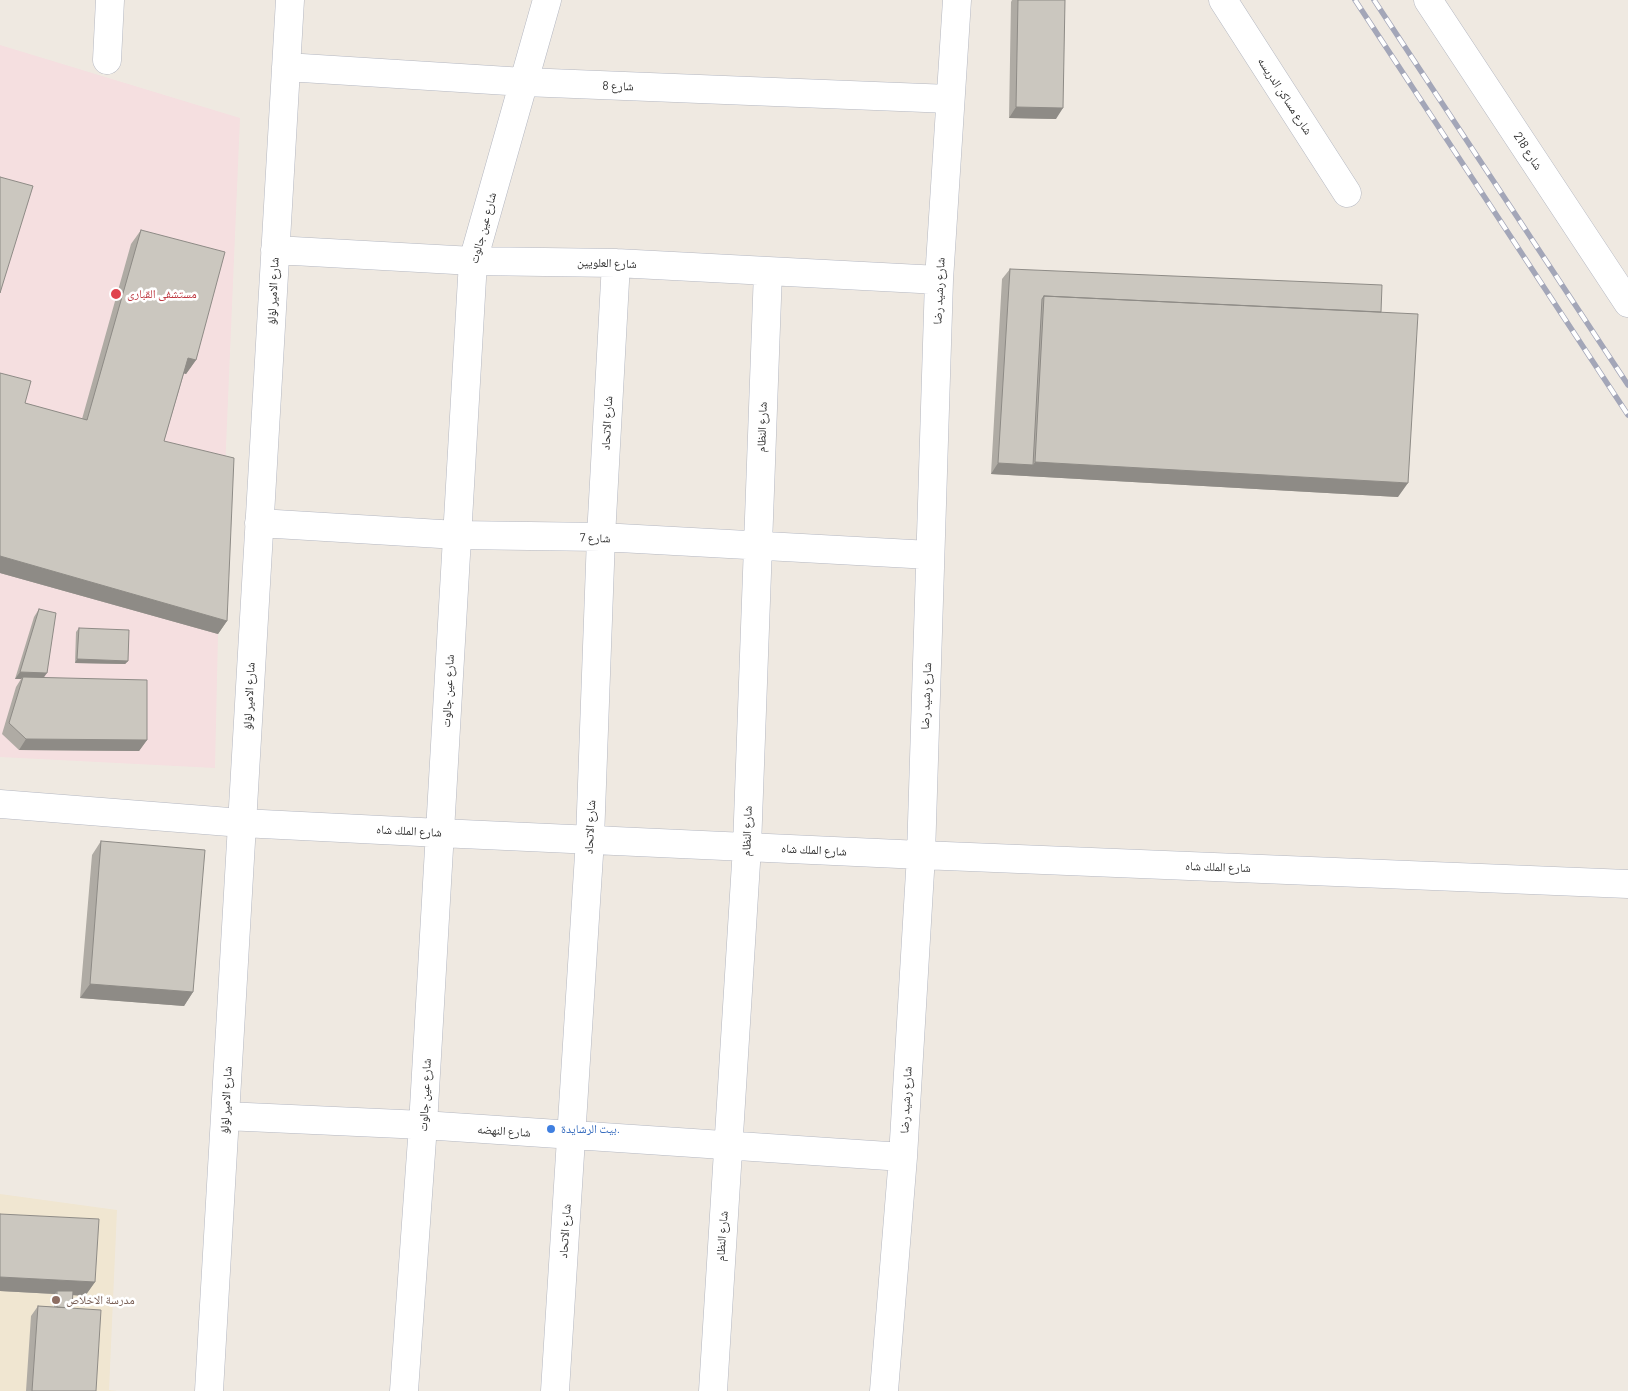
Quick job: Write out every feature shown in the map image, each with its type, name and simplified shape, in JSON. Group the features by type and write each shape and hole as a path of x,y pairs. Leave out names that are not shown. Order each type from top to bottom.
{"street":[{"path":"107,60 110,0"},
{"name":"شارع الامير لؤلؤ","path":"209,1391 290,0"},
{"name":"شارع عين جالوت","path":"404,1391 423,1126 473,262 547,0"},
{"name":"شارع رشيد رضا","path":"884,1391 903,1157 921,855 939,280 957,0"},
{"name":"شارع مساكن الدريسه","path":"1223,0 1346,193"},
{"name":"شارع 218","path":"1428,0 1628,303"},
{"name":"شارع 8","path":"286,67 524,82 950,100"},
{"name":"شارع العلويين","path":"275,250 473,262 616,263 939,280"},
{"name":"شارع الاتحاد","path":"555,1391 590,839 602,538 616,263"},
{"name":"شارع النظام","path":"713,1391 747,847 768,271"},
{"name":"شارع 7","path":"259,523 457,535 602,538 930,555"},
{"name":"شارع الملك شاه","path":"0,804 242,823 921,855 1628,884"},
{"name":"شارع النهضه","path":"225,1116 423,1126 903,1157"}],"shaded area":[{"name":"مستشفى القبارى","path":"0,45 240,118 218,634 215,768 0,757"},
{"name":"مدرسة الاخلاص","path":"0,1194 117,1210 109,1390 118,1391 0,1391"}],"building":[{"path":"1018,0 1065,0 1063,108 1016,107"},
{"path":"0,177 33,186 0,293"},
{"path":"141,230 225,252 196,360 188,358 164,441 234,458 227,621 0,556 0,373 31,381 25,403 87,420"},
{"path":"1010,269 1382,285 1381,312 1044,296 1042,299 1033,465 998,463"},
{"path":"1044,296 1418,314 1408,483 1035,462"},
{"path":"39,609 56,613 47,673 20,672"},
{"path":"79,628 129,630 128,661 77,659"},
{"path":"23,677 147,680 147,740 26,739 9,723"},
{"path":"101,841 205,850 193,992 90,984"},
{"path":"0,1214 99,1219 95,1282 0,1277"},
{"path":"57,1291 73,1291 72,1308 57,1307"},
{"path":"38,1306 101,1310 96,1391 32,1391"}],"railway":[{"path":"1355,0 1628,415"},
{"path":"1374,0 1628,385"}],"place":[{"name":"مستشفى القبارى","path":"116,294"},
{"name":"بيت الرشايدة.","path":"551,1129"},
{"name":"مدرسة الاخلاص","path":"56,1300"}]}
